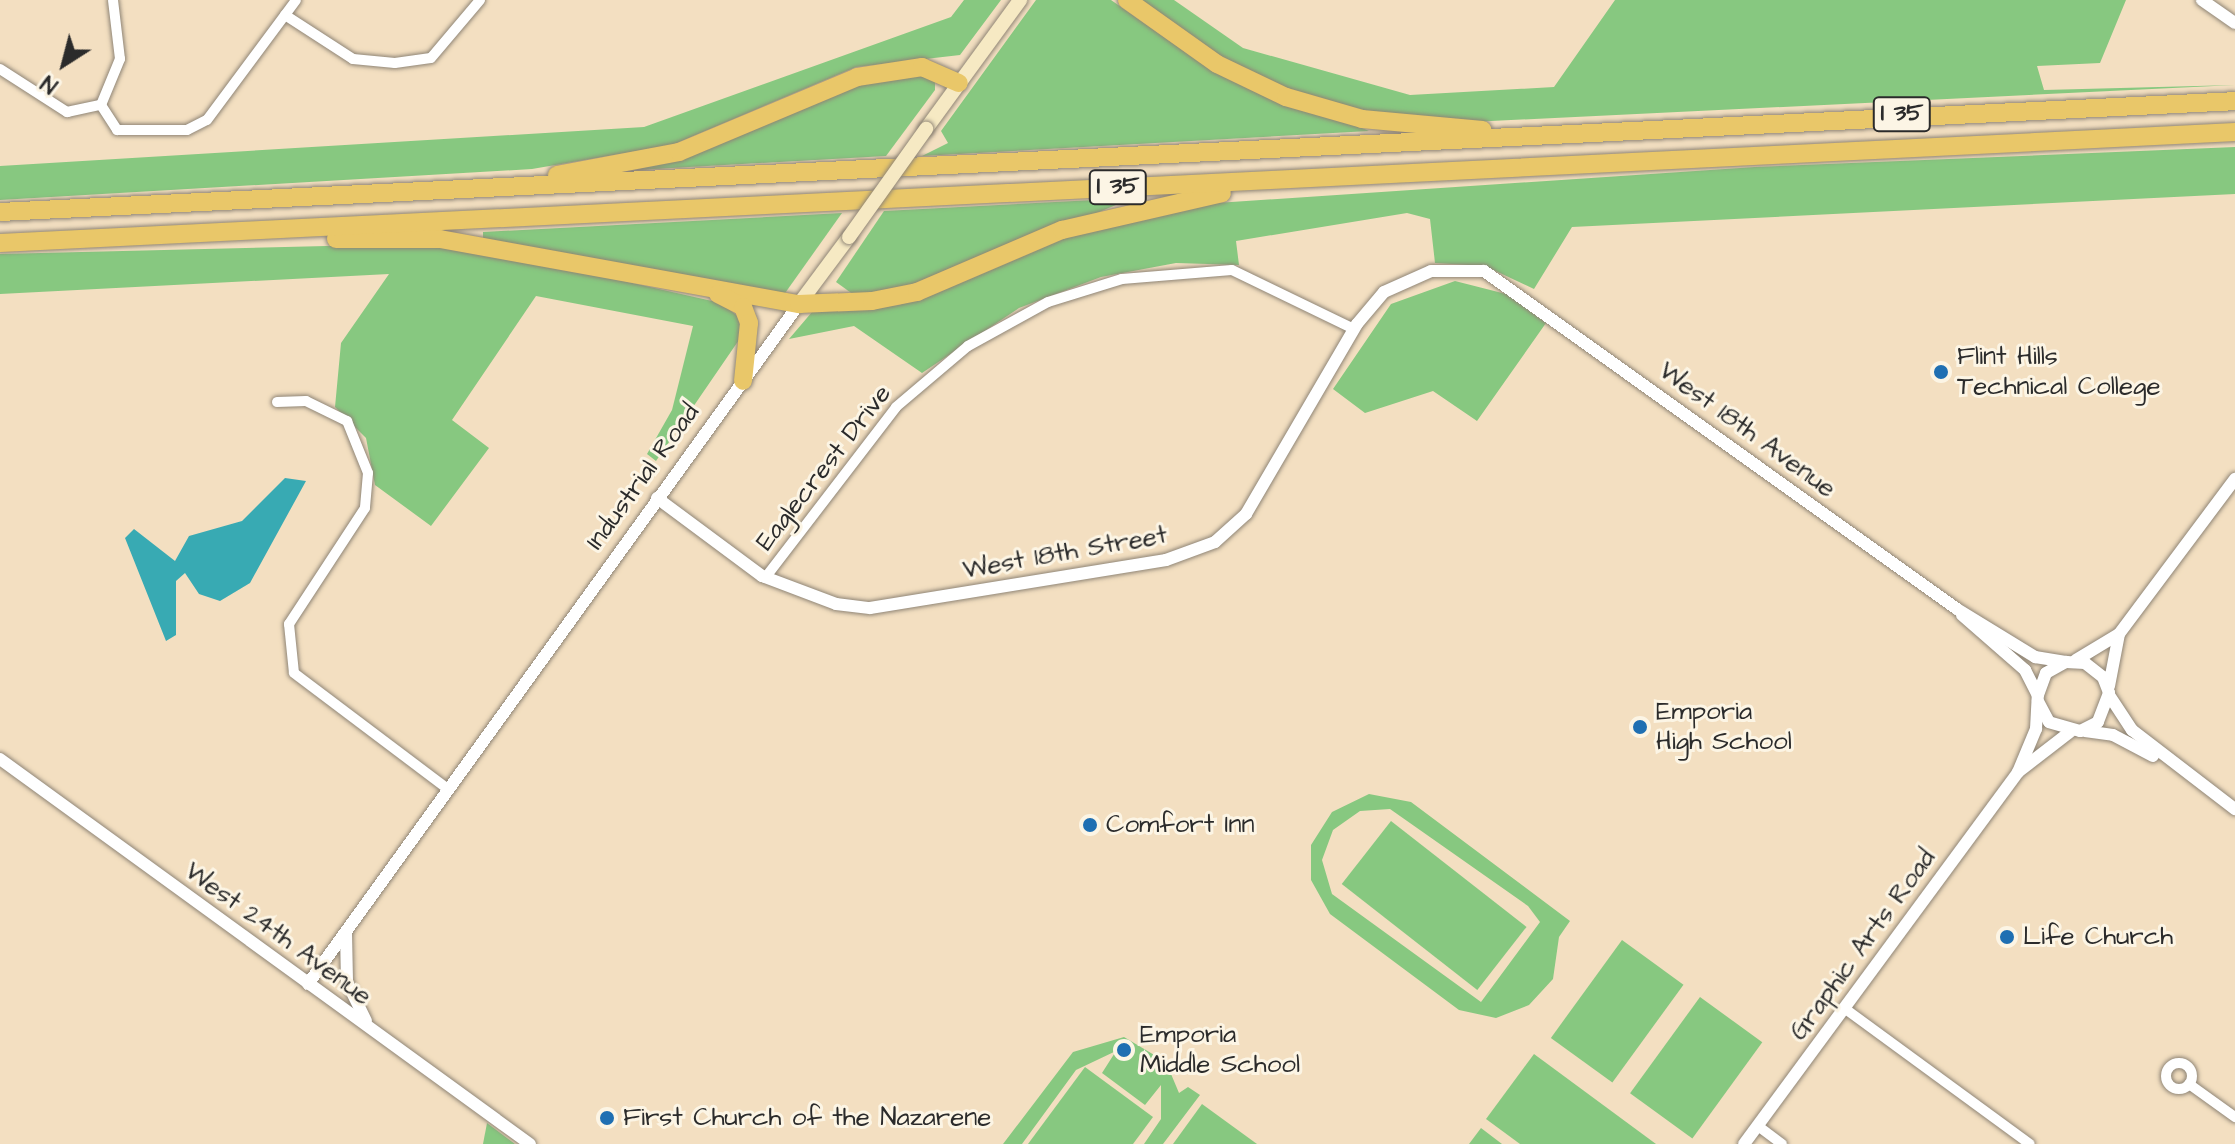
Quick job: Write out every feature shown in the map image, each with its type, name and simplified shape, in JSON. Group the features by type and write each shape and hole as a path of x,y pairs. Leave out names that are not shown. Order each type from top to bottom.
{"highway":[{"path":"1127,0 1217,64 1315,107 1405,125 1570,136"},
{"path":"504,188 679,152 857,77 922,67 959,83"},
{"name":"I 35","path":"0,212 2235,101"},
{"name":"I 35","path":"0,243 2235,132"},
{"path":"236,233 440,239 799,304 917,292 1062,230 1272,182"},
{"path":"697,286 743,307 749,323 743,381"}],"main road":[{"name":"Industrial Road","path":"799,304 1020,0"}],"street":[{"path":"0,69 67,112 101,105 118,75 113,0"},
{"path":"116,12 125,0"},
{"path":"101,105 117,130 187,130 207,120 296,0"},
{"path":"285,15 353,59 395,63 431,58 480,0"},
{"path":"2202,0 2235,23"},
{"name":"Eaglecrest Drive","path":"765,578 896,407 968,346 1048,302 1122,279 1232,270 1354,329"},
{"name":"West 18th Street","path":"657,498 765,578 794,593 870,608 1185,555 1215,542 1246,514 1354,329 1384,292 1431,271 1484,271 1511,286"},
{"name":"West 18th Avenue","path":"1511,286 1957,609 2035,657 2069,661"},
{"name":"Industrial Road","path":"308,984 799,304"},
{"path":"277,402 306,401 347,421 368,473 365,508 289,624 294,673 448,789"},
{"path":"2167,761 2113,735 2075,732 2049,722 2038,698 2046,673 2119,634 2235,479"},
{"name":"West 18th Avenue","path":"1957,609 2025,670 2038,698"},
{"path":"2075,732 2098,722 2108,691 2119,634"},
{"path":"2069,661 2095,668 2122,721 2167,761 2235,809"},
{"name":"Graphic Arts Road","path":"1744,1144 2018,772 2035,736 2038,698"},
{"name":"Graphic Arts Road","path":"2018,772 2075,732"},
{"name":"West 24th Avenue","path":"0,759 530,1144"},
{"path":"346,930 347,982 370,1027"},
{"path":"1844,1008 2030,1144"},
{"path":"2189,1084 2235,1117"},
{"path":"1758,1126 1782,1144"}],"green space":[{"path":"964,0 1001,0 960,55 856,67 672,145 532,169 0,200 0,166 644,127 951,17"},
{"path":"1036,0 1111,0 1174,44 1369,131 922,156 948,143 941,131"},
{"path":"1138,0 1174,0 1243,48 1410,95 1554,87 1615,0 2126,0 2100,63 2037,66 2044,90 2235,85 1471,122 1370,113 1284,88 1237,67"},
{"path":"912,72 935,82 935,90 886,156 637,170 835,92"},
{"path":"2235,147 2235,194 1572,227 1534,289 1485,266 1435,263 1430,219 1407,213 1236,241 1239,265 1176,263 1101,277 1019,308 922,373 854,326 789,339 812,312 899,305 1070,233 1187,205 1755,167"},
{"path":"1133,198 924,284 854,295 836,282 884,211"},
{"path":"842,213 783,296 483,239 483,232"},
{"path":"409,244 503,254 721,303 740,318 741,337 656,461 647,454 672,410 693,326 536,296 452,420 489,448 431,526 375,485 366,438 335,407 341,343 389,274 0,294 0,254"},
{"path":"1455,281 1506,294 1546,323 1477,421 1433,391 1365,413 1333,389 1391,304"},
{"path":"1369,794 1411,802 1570,921 1559,937 1553,979 1529,1005 1496,1018 1459,1010 1330,914 1311,880 1311,845 1332,812","holes":["1390,809 1528,906 1540,922 1481,1002 1332,894 1322,860 1333,830 1360,811"]},
{"path":"1391,821 1527,927 1477,990 1342,884"},
{"path":"1622,940 1683,985 1612,1083 1551,1038"},
{"path":"1700,997 1762,1042 1692,1139 1630,1093"},
{"path":"1124,1037 1166,1062 1179,1093 1188,1087 1200,1095 1163,1144 1144,1144 1161,1119 1161,1085 1145,1105 1102,1073 1116,1051 1076,1070 1022,1144 1003,1144 1073,1052"},
{"path":"1534,1054 1656,1144 1520,1144 1486,1119"},
{"path":"1085,1067 1153,1117 1133,1144 1028,1144"},
{"path":"1202,1104 1257,1144 1173,1144"},
{"path":"487,1123 515,1144 483,1144"},
{"path":"1481,1128 1502,1144 1469,1144"}],"water":[{"path":"285,478 306,481 250,583 220,601 199,594 185,573 176,581 176,635 166,641 125,538 134,529 175,561 189,536 242,521"}],"place":[{"name":"Flint Hills Technical College","path":"1941,372"},
{"name":"Emporia High School","path":"1640,727"},
{"name":"Comfort Inn","path":"1090,825"},
{"name":"Life Church","path":"2007,937"},
{"name":"Emporia Middle School","path":"1124,1050"},
{"name":"First Church of the Nazarene","path":"607,1118"}]}
